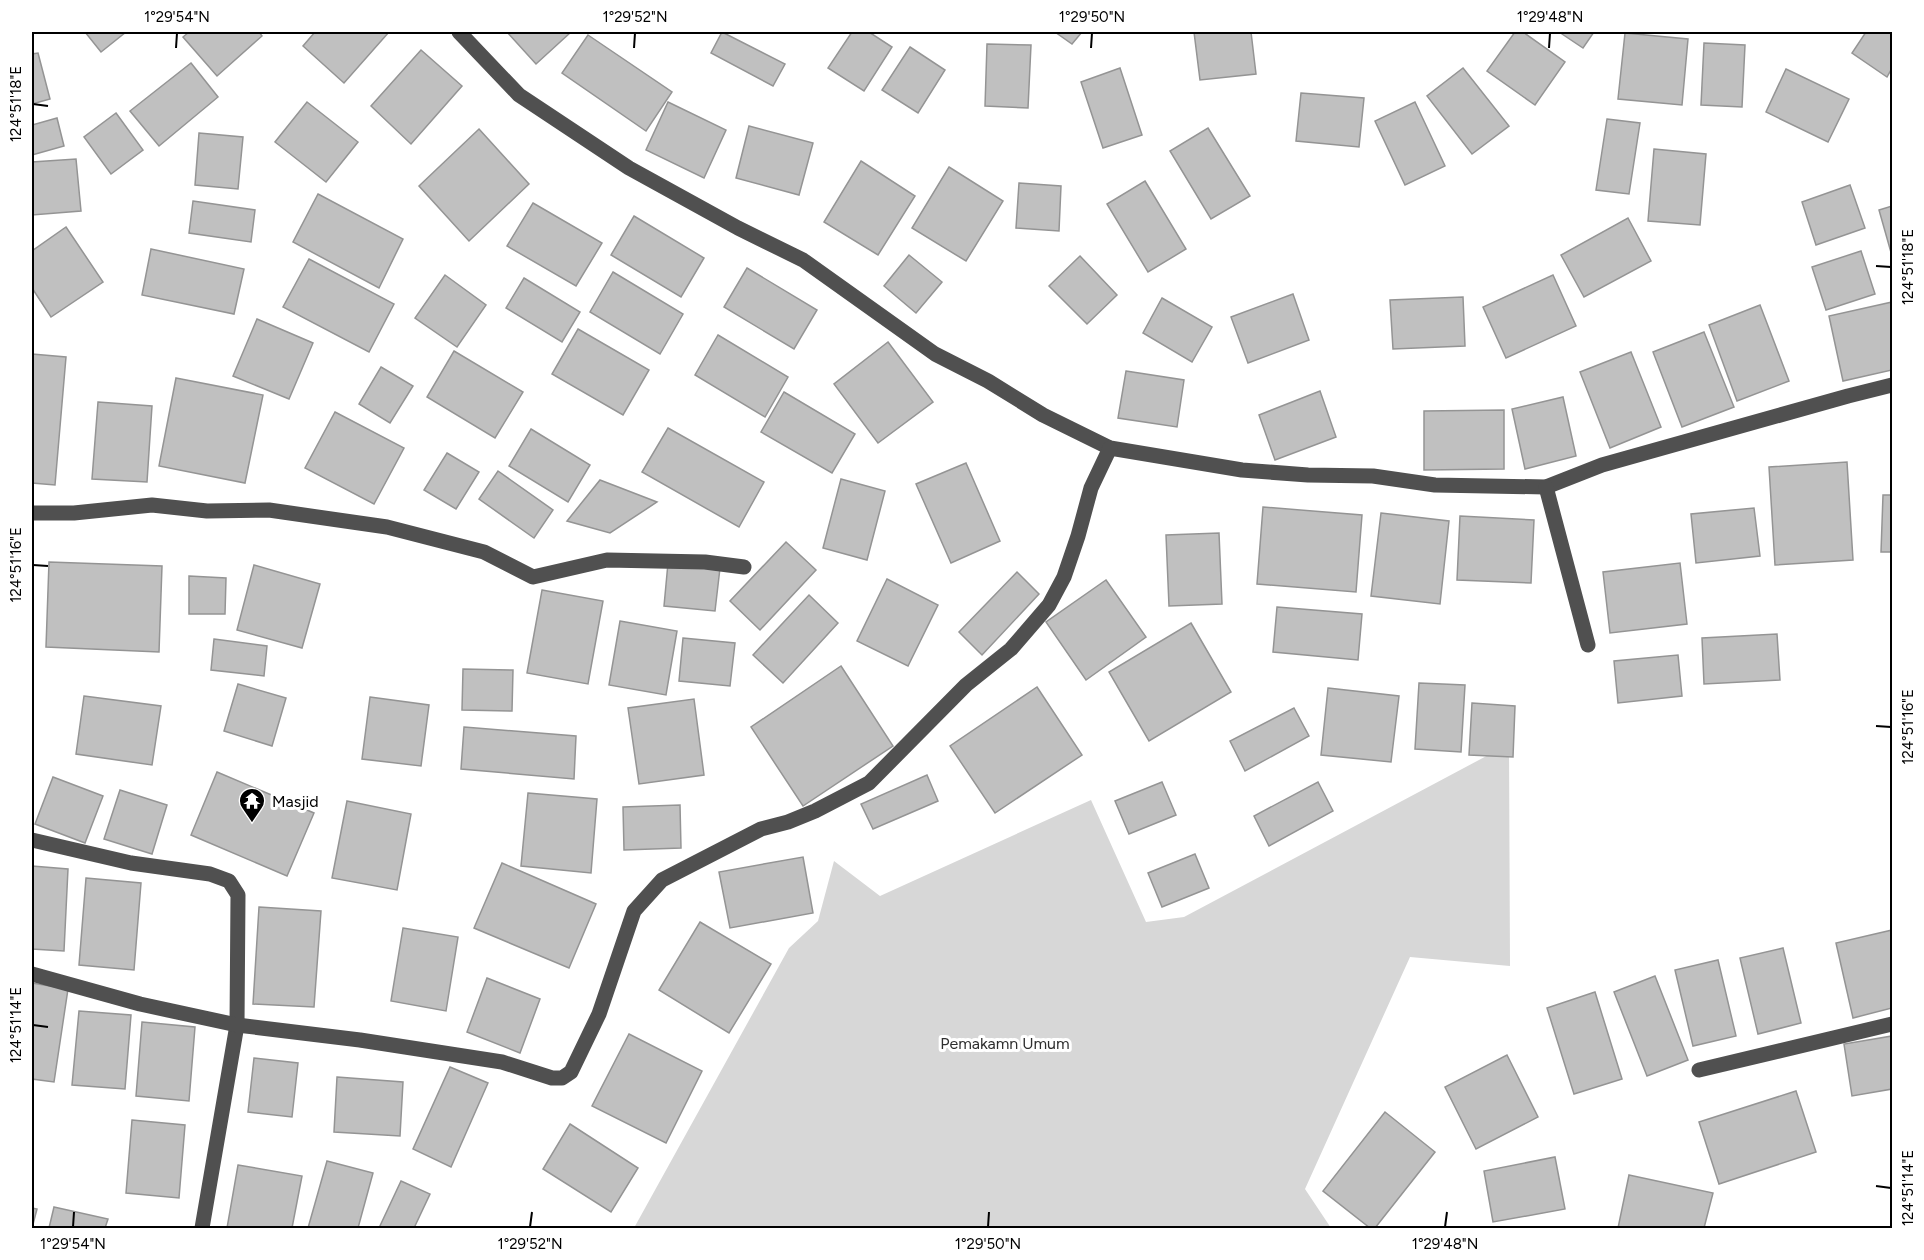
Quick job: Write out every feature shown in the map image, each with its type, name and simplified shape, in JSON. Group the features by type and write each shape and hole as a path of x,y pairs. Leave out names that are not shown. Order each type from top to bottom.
{"street":[{"path":"459,32 519,95 629,168 738,228 803,260 935,354 988,381 1043,415 1110,448 1242,470 1308,475 1372,476 1435,485 1546,487 1602,465 1893,385"},
{"path":"32,974 140,1004 237,1025 502,1062 552,1078 562,1078 571,1072 599,1014 634,911 662,880 761,829 788,822 815,811 869,783 966,685 1011,649 1049,605 1064,577 1091,488 1110,448"},
{"path":"1546,487 1588,645"},
{"path":"32,513 74,513 152,505 207,511 269,510 387,527 484,552 533,577 607,560 705,562 744,567"},
{"path":"32,840 130,863 210,874 229,881 238,895 237,1025 202,1228"},
{"path":"1699,1070 1893,1024"}],"green space":[{"name":"Pemakamn Umum","path":"1509,744 1510,966 1410,957 1305,1189 1331,1228 634,1228 789,948 818,921 834,861 880,896 1091,800 1146,922 1184,917"}],"building":[{"path":"85,32 126,32 101,52"},
{"path":"189,32 259,32 262,36 217,76 183,37"},
{"path":"315,32 389,32 344,83 303,46"},
{"path":"507,32 571,32 536,64"},
{"path":"722,32 785,64 773,86 711,53"},
{"path":"852,32 869,32 892,47 864,91 828,68"},
{"path":"1055,32 1082,32 1072,44"},
{"path":"1194,32 1251,32 1256,74 1200,80"},
{"path":"1515,32 1523,32 1565,62 1535,105 1487,71"},
{"path":"1564,32 1594,32 1583,48 1562,34"},
{"path":"1866,32 1892,32 1892,68 1887,77 1852,53"},
{"path":"1625,33 1688,39 1682,105 1618,99"},
{"path":"588,35 672,92 646,131 562,73"},
{"path":"1704,43 1745,45 1742,107 1701,105"},
{"path":"987,44 1031,45 1028,108 985,106"},
{"path":"910,47 945,70 918,113 882,90"},
{"path":"421,50 462,86 411,144 371,106"},
{"path":"38,53 50,99 32,104 32,54"},
{"path":"191,63 218,97 159,146 130,111"},
{"path":"1120,68 1142,135 1103,148 1081,82"},
{"path":"1463,68 1509,126 1472,154 1427,96"},
{"path":"1786,69 1849,99 1828,142 1766,112"},
{"path":"1301,93 1364,98 1359,147 1296,141"},
{"path":"307,102 358,142 326,182 275,142"},
{"path":"668,102 726,130 704,178 646,150"},
{"path":"1415,102 1445,166 1405,185 1375,121"},
{"path":"116,113 143,150 111,174 84,137"},
{"path":"57,118 64,146 32,155 32,125"},
{"path":"1607,119 1640,123 1629,194 1596,190"},
{"path":"749,126 813,143 799,195 736,178"},
{"path":"1208,128 1250,196 1211,219 1170,151"},
{"path":"479,129 529,184 469,241 419,186"},
{"path":"199,133 243,137 238,189 195,185"},
{"path":"1654,149 1706,154 1700,225 1648,221"},
{"path":"76,159 81,211 32,215 32,162"},
{"path":"861,161 915,196 878,255 824,222"},
{"path":"949,167 1003,201 966,261 912,228"},
{"path":"1145,181 1186,249 1148,272 1107,204"},
{"path":"1019,183 1061,186 1059,231 1016,228"},
{"path":"1850,185 1865,228 1816,245 1802,202"},
{"path":"318,194 403,239 379,288 293,242"},
{"path":"193,201 255,210 251,242 189,233"},
{"path":"533,203 602,243 576,286 507,246"},
{"path":"1892,206 1892,256 1879,210"},
{"path":"634,216 704,258 681,297 611,255"},
{"path":"1628,218 1651,261 1584,297 1561,255"},
{"path":"66,227 103,282 51,317 32,288 32,251"},
{"path":"151,249 244,269 234,314 142,295"},
{"path":"1861,251 1875,294 1826,310 1812,267"},
{"path":"909,255 942,282 916,313 884,286"},
{"path":"1080,256 1117,295 1087,324 1049,286"},
{"path":"309,259 394,304 369,352 283,307"},
{"path":"747,268 817,310 794,349 724,307"},
{"path":"613,272 683,314 660,354 590,312"},
{"path":"445,275 486,305 457,347 415,318"},
{"path":"1553,275 1576,326 1506,358 1483,307"},
{"path":"524,278 580,312 562,342 506,308"},
{"path":"1293,294 1309,340 1248,363 1231,317"},
{"path":"1463,297 1465,346 1393,349 1390,300"},
{"path":"1162,298 1212,327 1192,362 1143,333"},
{"path":"1892,302 1892,370 1843,381 1829,316"},
{"path":"1760,305 1789,381 1737,401 1709,325"},
{"path":"257,319 313,343 289,399 233,376"},
{"path":"578,329 649,370 623,415 552,374"},
{"path":"1704,332 1734,407 1682,427 1653,352"},
{"path":"718,335 788,377 765,417 695,375"},
{"path":"888,342 933,402 878,443 834,384"},
{"path":"454,351 523,392 495,438 427,397"},
{"path":"1631,352 1661,427 1610,448 1580,372"},
{"path":"32,354 66,357 55,485 32,483"},
{"path":"381,367 413,386 390,423 359,404"},
{"path":"1126,371 1184,380 1177,427 1118,418"},
{"path":"176,378 263,395 245,483 159,466"},
{"path":"1320,391 1336,437 1275,460 1259,415"},
{"path":"784,392 855,434 832,473 761,432"},
{"path":"1563,397 1576,456 1525,469 1512,409"},
{"path":"98,402 152,406 147,482 92,479"},
{"path":"1504,410 1504,469 1424,470 1424,411"},
{"path":"335,412 404,448 374,504 305,468"},
{"path":"668,428 764,482 739,527 642,472"},
{"path":"531,429 590,465 568,502 509,466"},
{"path":"447,453 479,472 456,509 424,490"},
{"path":"1847,462 1853,560 1775,565 1769,467"},
{"path":"966,463 1000,541 951,563 916,484"},
{"path":"498,471 553,510 534,538 479,499"},
{"path":"841,479 885,491 867,560 823,548"},
{"path":"600,480 657,502 610,533 567,521"},
{"path":"1883,495 1892,495 1892,552 1881,552"},
{"path":"1263,507 1362,515 1356,592 1257,584"},
{"path":"1754,508 1760,556 1696,563 1691,514"},
{"path":"1381,513 1449,521 1440,604 1371,596"},
{"path":"1460,516 1534,520 1531,583 1457,580"},
{"path":"1219,533 1222,604 1169,606 1166,535"},
{"path":"786,542 816,570 760,630 730,601"},
{"path":"49,562 162,566 159,652 46,647"},
{"path":"668,563 720,568 715,611 664,606"},
{"path":"1680,563 1687,624 1610,633 1603,572"},
{"path":"254,565 320,584 302,648 237,630"},
{"path":"1017,572 1039,594 982,655 959,632"},
{"path":"189,576 226,578 225,614 189,614"},
{"path":"887,579 938,605 908,666 857,641"},
{"path":"1106,580 1146,637 1086,680 1046,622"},
{"path":"542,590 603,601 588,684 527,673"},
{"path":"809,595 838,623 783,683 753,655"},
{"path":"1277,607 1362,614 1358,660 1273,652"},
{"path":"620,621 677,631 666,695 609,685"},
{"path":"1191,623 1231,692 1149,741 1109,672"},
{"path":"1777,634 1780,680 1704,684 1702,638"},
{"path":"683,638 735,643 730,686 679,681"},
{"path":"214,639 267,646 264,676 211,670"},
{"path":"1678,655 1682,696 1618,703 1614,661"},
{"path":"841,666 893,746 803,806 751,727"},
{"path":"463,669 513,670 512,711 462,710"},
{"path":"1419,683 1465,685 1461,752 1415,749"},
{"path":"238,684 286,698 272,746 224,731"},
{"path":"1037,687 1082,755 995,813 950,746"},
{"path":"1328,688 1399,696 1391,762 1321,755"},
{"path":"84,696 161,706 152,765 76,754"},
{"path":"370,697 429,705 421,766 362,759"},
{"path":"694,699 704,775 639,784 628,708"},
{"path":"1472,703 1515,706 1513,757 1469,755"},
{"path":"1294,708 1309,736 1245,771 1230,741"},
{"path":"464,727 576,736 574,779 461,769"},
{"name":"Masjid","path":"217,772 314,813 287,876 191,835"},
{"path":"927,775 938,801 873,829 861,804"},
{"path":"53,777 103,796 85,843 35,824"},
{"path":"1162,782 1176,815 1129,834 1115,801"},
{"path":"1318,782 1333,811 1269,846 1254,816"},
{"path":"120,790 167,805 152,854 104,839"},
{"path":"528,793 597,799 591,873 521,866"},
{"path":"347,801 411,814 397,890 332,878"},
{"path":"680,805 681,848 624,850 623,807"},
{"path":"1195,854 1209,888 1162,907 1148,873"},
{"path":"803,857 813,913 730,928 719,872"},
{"path":"502,863 596,904 569,968 474,928"},
{"path":"32,866 68,869 64,951 32,949"},
{"path":"86,878 141,883 134,970 79,965"},
{"path":"259,907 321,911 314,1007 253,1004"},
{"path":"700,922 771,964 729,1033 659,990"},
{"path":"403,928 458,937 446,1011 391,1001"},
{"path":"1892,930 1892,1008 1853,1018 1836,943"},
{"path":"1783,948 1801,1023 1758,1034 1740,958"},
{"path":"1718,960 1736,1036 1693,1046 1675,970"},
{"path":"1655,976 1688,1060 1647,1076 1614,992"},
{"path":"487,978 540,999 520,1053 467,1032"},
{"path":"32,983 68,989 54,1082 32,1079"},
{"path":"1595,992 1622,1079 1574,1094 1547,1008"},
{"path":"79,1011 131,1015 125,1089 72,1085"},
{"path":"142,1022 195,1027 189,1101 136,1096"},
{"path":"629,1034 702,1071 666,1143 592,1106"},
{"path":"1892,1036 1892,1089 1852,1096 1844,1044"},
{"path":"1507,1055 1538,1117 1476,1149 1445,1087"},
{"path":"254,1058 298,1063 292,1117 248,1112"},
{"path":"450,1067 488,1083 451,1167 413,1149"},
{"path":"337,1077 403,1082 400,1136 334,1132"},
{"path":"1796,1091 1816,1152 1719,1184 1699,1122"},
{"path":"1385,1112 1435,1152 1375,1228 1370,1228 1323,1191"},
{"path":"132,1120 185,1125 179,1198 126,1193"},
{"path":"570,1124 638,1168 611,1212 543,1169"},
{"path":"1555,1157 1565,1209 1493,1222 1484,1171"},
{"path":"327,1161 373,1173 358,1228 308,1228"},
{"path":"238,1165 302,1176 292,1228 227,1228"},
{"path":"1629,1175 1713,1193 1704,1228 1618,1228"},
{"path":"401,1181 430,1194 414,1228 379,1228"},
{"path":"54,1207 108,1219 105,1228 49,1228"},
{"path":"32,1208 37,1209 32,1228"}],"place":[{"name":"Masjid","path":"252,824"}]}
